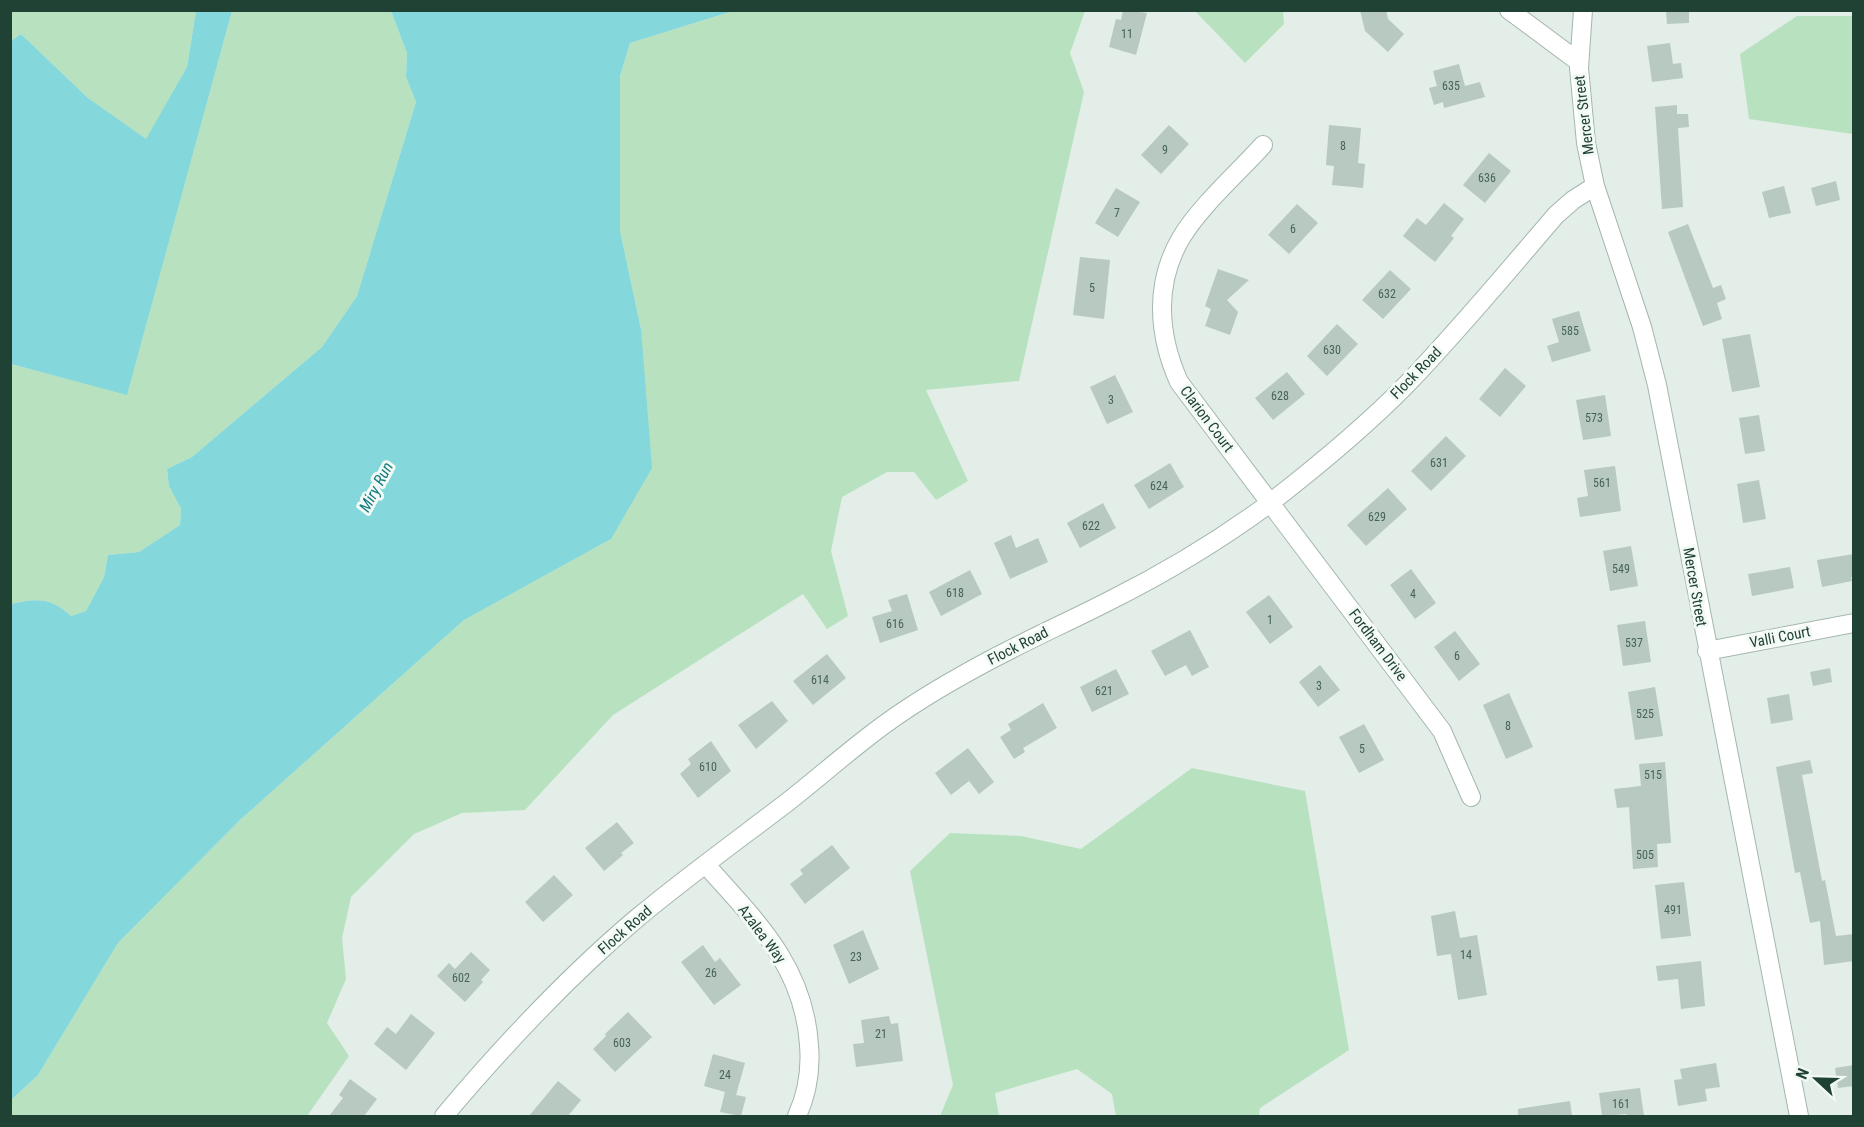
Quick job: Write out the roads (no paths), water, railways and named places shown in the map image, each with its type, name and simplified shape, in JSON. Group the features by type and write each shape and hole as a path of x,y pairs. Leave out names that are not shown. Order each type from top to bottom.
{"street":[{"path":"1509,10 1579,62"},
{"name":"Mercer Street","path":"1583,10 1579,62 1586,143 1595,186 1642,327 1657,385 1799,1116"},
{"name":"Clarion Court","path":"1263,145 1196,217 1181,237 1170,261 1161,308 1163,334 1169,359 1179,382 1271,502"},
{"name":"Flock Road","path":"444,1116 499,1052 577,972 636,920 865,739 911,706 1006,651 1146,582 1271,502 1404,387 1444,345 1556,215 1573,200 1595,186"},
{"name":"Fordham Drive","path":"1271,502 1442,731 1471,796"},
{"name":"Valli Court","path":"1707,651 1854,623"},
{"name":"Azalea Way","path":"706,865 777,949 803,1001 808,1025 810,1057 808,1083 797,1116"}],"water":[{"path":"196,11 232,11 127,395 11,364 11,41 21,34 88,98 146,139 187,67"},
{"name":"Miry Run","path":"391,11 733,11 630,43 620,76 620,231 641,329 652,468 611,539 464,620 240,820 118,943 38,1075 11,1100 11,604 36,600 50,602 71,616 86,611 104,577 108,555 139,552 180,525 181,509 169,486 167,469 192,457 322,347 357,296 416,102 406,77 407,53"}]}
